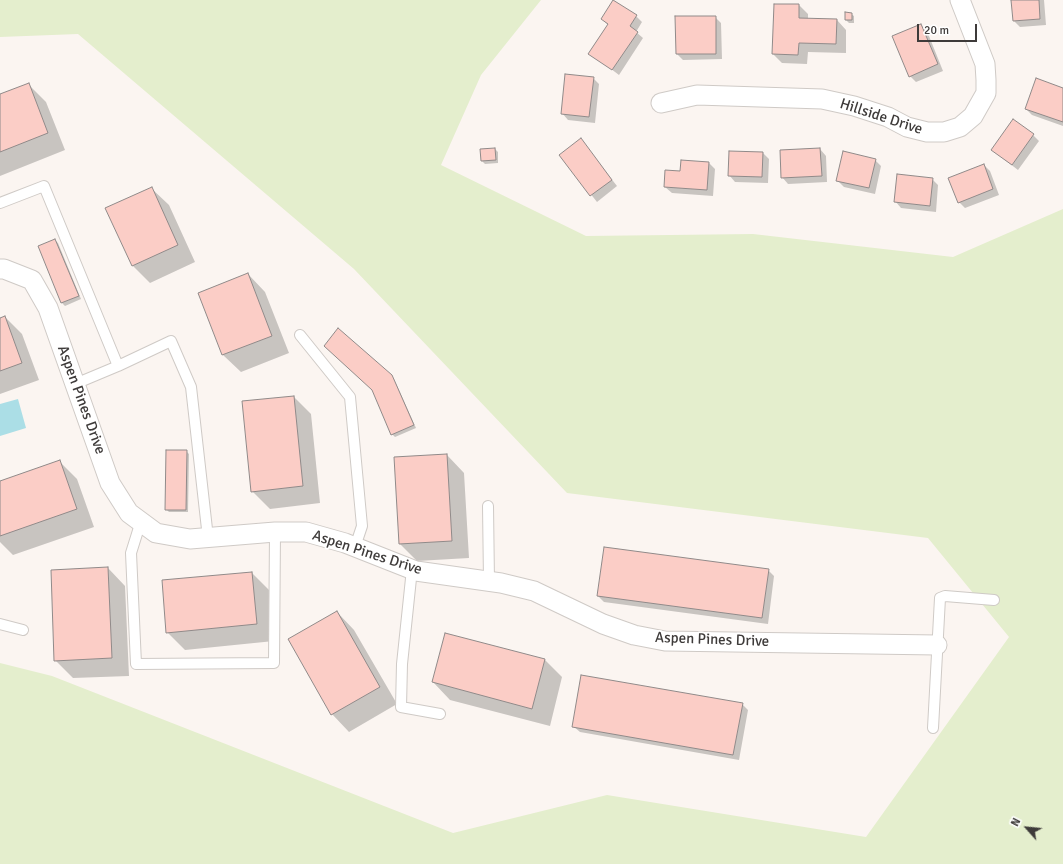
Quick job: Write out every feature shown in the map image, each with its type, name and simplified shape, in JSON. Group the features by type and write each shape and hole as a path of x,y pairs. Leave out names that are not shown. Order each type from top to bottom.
{"street":[{"name":"Hillside Drive","path":"661,103 697,95 822,99 854,106 888,117 907,127 927,132 944,132 960,127 973,116 986,93 985,64 960,0"},
{"name":"Aspen Pines Drive","path":"0,269 4,269 32,280 48,308 110,483 129,513 156,533 190,539 275,532 306,532 354,547 412,569 489,581 534,591 603,624 634,635 664,641 937,645"}],"lane":[{"path":"0,203 44,186 118,366"},
{"path":"300,335 350,397 362,526 354,547"},
{"path":"75,384 171,341 191,387 208,538"},
{"path":"488,506 489,581"},
{"path":"141,521 131,553 136,664 274,663 275,532"},
{"path":"412,569 402,664 401,707 440,714"},
{"path":"933,728 940,598 945,596 994,600"},
{"path":"0,624 23,630"}],"green space":[{"path":"0,0 541,0 481,75 441,165 586,236 753,234 953,257 1063,209 1063,864 0,864 0,663 52,676 453,833 607,795 866,837 1009,637 928,538 567,493 354,269 78,34 0,37"}],"water":[{"path":"18,399 26,428 0,436 0,404"}],"building":[{"path":"613,0 637,15 630,26 638,32 612,70 588,54 608,24 601,19"},
{"path":"1011,0 1039,0 1040,19 1013,21"},
{"path":"774,4 799,4 799,18 837,19 836,44 799,43 798,55 772,54"},
{"path":"845,12 852,13 852,20 845,20"},
{"path":"675,16 716,16 716,54 676,54"},
{"path":"921,24 938,64 909,77 892,36"},
{"path":"565,74 594,77 589,117 561,114"},
{"path":"1036,78 1063,88 1063,122 1025,109"},
{"path":"29,83 48,133 0,152 0,94"},
{"path":"1013,119 1034,134 1012,165 991,150"},
{"path":"581,138 612,180 590,196 559,155"},
{"path":"495,148 496,160 481,161 480,149"},
{"path":"820,148 822,176 781,178 780,150"},
{"path":"729,151 763,152 762,177 728,176"},
{"path":"843,151 876,159 869,188 836,181"},
{"path":"681,160 709,162 707,190 664,187 665,170 680,171"},
{"path":"984,164 993,189 958,203 948,178"},
{"path":"897,174 933,178 930,206 894,202"},
{"path":"152,187 178,245 132,266 105,208"},
{"path":"55,239 79,296 61,303 38,246"},
{"path":"248,273 272,336 222,355 198,293"},
{"path":"5,316 22,363 0,371 0,318"},
{"path":"338,328 392,375 414,425 391,435 372,390 324,346"},
{"path":"294,396 303,486 251,492 242,401"},
{"path":"166,450 187,450 186,510 165,510"},
{"path":"447,454 452,541 399,544 394,457"},
{"path":"60,460 77,509 0,536 0,481"},
{"path":"604,547 769,569 762,618 597,596"},
{"path":"108,567 112,658 54,661 51,570"},
{"path":"252,572 257,624 166,633 162,580"},
{"path":"337,611 380,687 331,715 288,639"},
{"path":"445,633 545,659 532,709 432,682"},
{"path":"581,675 743,703 733,755 572,727"}]}
